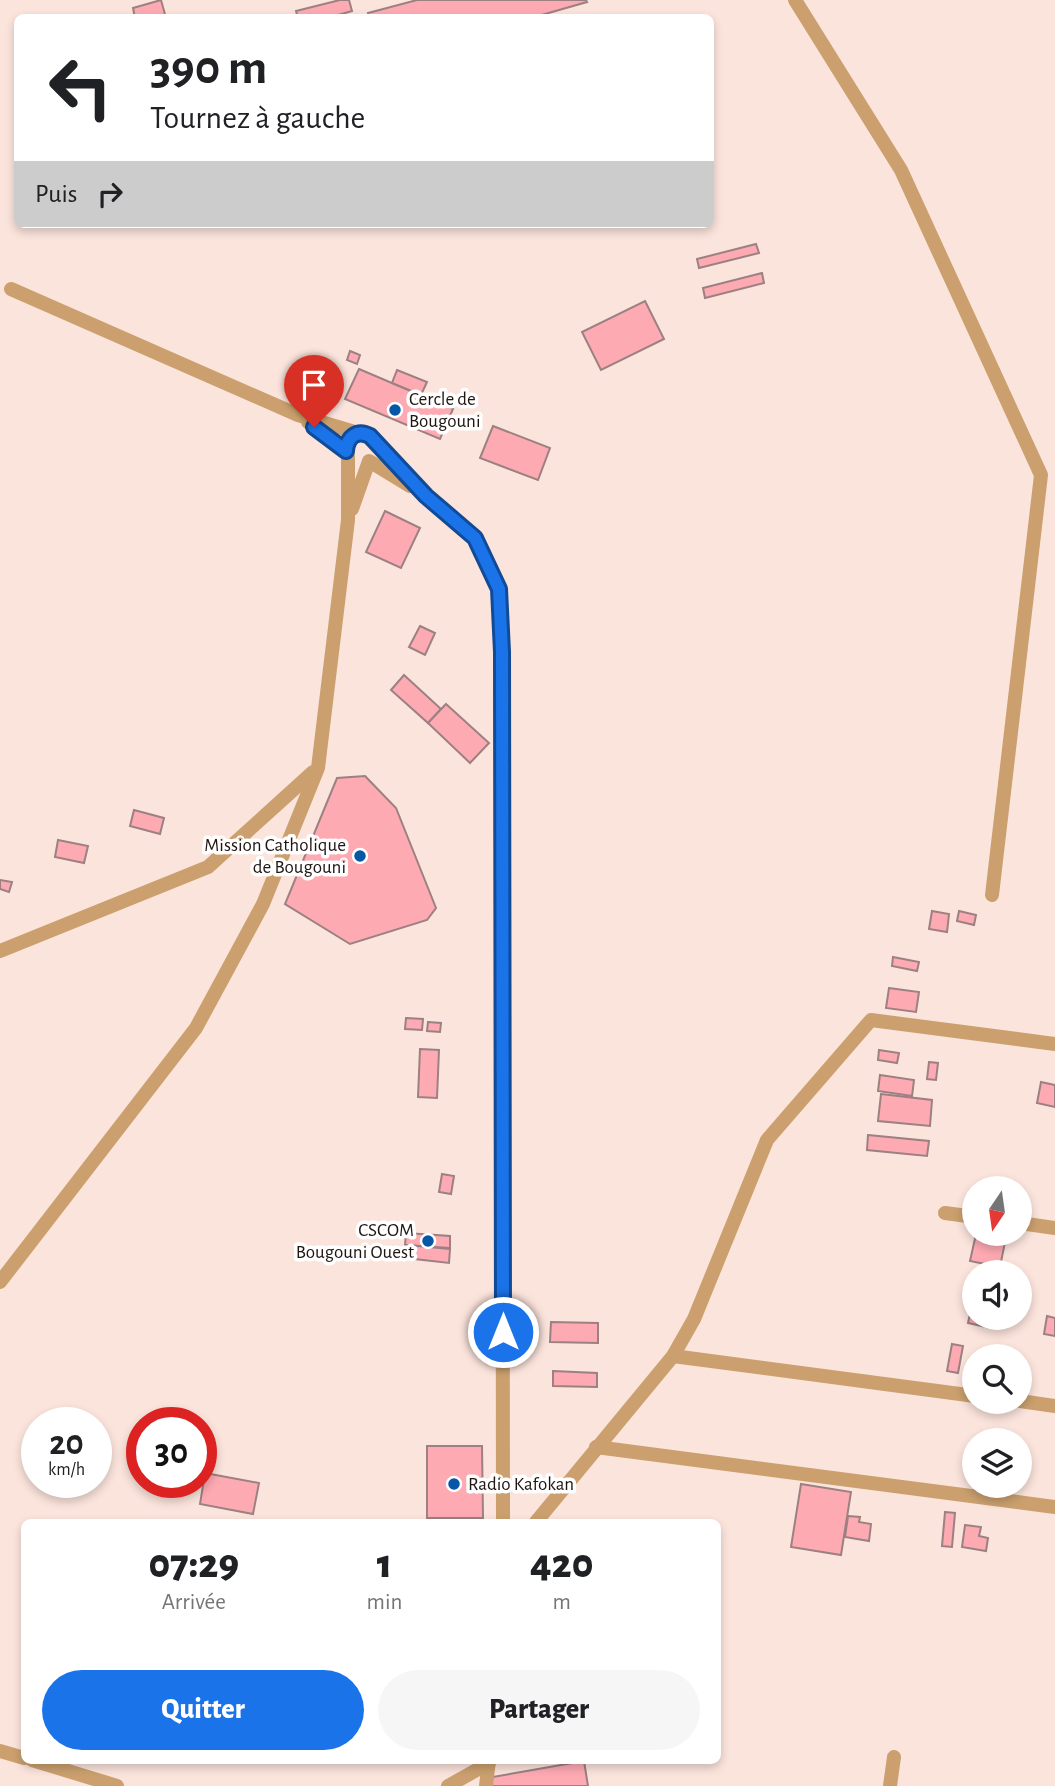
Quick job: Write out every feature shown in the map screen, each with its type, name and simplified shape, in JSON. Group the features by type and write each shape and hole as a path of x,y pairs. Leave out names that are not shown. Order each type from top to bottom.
{"street":[{"path":"795,0 901,170 1041,475 992,895"},
{"path":"11,289 299,415 366,434 426,496 475,538 499,589 502,652 503,1519"},
{"path":"299,415 358,463 369,461 426,496"},
{"path":"0,1282 196,1028 263,904 318,768 348,520 348,439 358,433"},
{"path":"348,520 369,461 376,452 374,440"},
{"path":"0,951 208,867 318,768"},
{"path":"538,1519 673,1356 694,1319 767,1140 871,1020 1055,1044"},
{"path":"945,1213 962,1215"},
{"path":"1032,1225 1055,1228"},
{"path":"673,1356 962,1394"},
{"path":"1032,1403 1055,1406"},
{"path":"596,1447 1055,1507"},
{"path":"0,1751 21,1757"},
{"path":"890,1786 894,1757"},
{"path":"45,1764 117,1786"},
{"path":"448,1786 486,1764"},
{"path":"486,1786 489,1764"}],"building":[{"path":"161,0 165,14 134,14 133,8"},
{"path":"349,0 352,11 342,14 297,14 296,11"},
{"path":"417,0 587,2 545,14 368,13"},
{"path":"756,244 759,253 699,268 697,259"},
{"path":"762,273 764,283 705,298 703,288"},
{"path":"645,301 664,339 601,370 582,332"},
{"path":"350,351 360,355 357,364 347,360"},
{"path":"359,369 453,409 440,439 345,399"},
{"path":"397,370 427,382 421,395 392,383"},
{"path":"493,426 550,448 538,480 480,458"},
{"path":"385,511 420,528 401,568 366,552"},
{"path":"420,626 435,633 425,655 409,647"},
{"path":"404,675 441,709 428,723 391,690"},
{"path":"446,704 489,743 470,763 428,723"},
{"name":"Mission Catholique de Bougouni","path":"365,776 396,808 436,908 427,920 350,944 285,904 337,778"},
{"path":"134,810 164,818 160,834 130,826"},
{"path":"58,840 88,846 84,863 55,857"},
{"path":"0,880 12,882 9,892 0,889"},
{"path":"932,911 949,914 947,932 929,929"},
{"path":"959,911 976,915 974,925 957,921"},
{"path":"893,957 919,962 917,971 892,966"},
{"path":"889,988 919,992 916,1012 886,1008"},
{"path":"406,1018 423,1019 422,1030 405,1029"},
{"path":"428,1022 441,1023 440,1032 427,1031"},
{"path":"420,1049 439,1050 437,1098 418,1097"},
{"path":"879,1050 899,1053 897,1063 878,1060"},
{"path":"929,1062 938,1063 936,1080 927,1079"},
{"path":"880,1075 914,1080 912,1096 878,1091"},
{"path":"1041,1082 1055,1085 1055,1107 1037,1103"},
{"path":"881,1094 932,1100 930,1126 878,1121"},
{"path":"868,1135 929,1141 927,1156 867,1150"},
{"path":"442,1174 454,1176 451,1194 439,1192"},
{"name":"CSCOM Bougouni Ouest","path":"406,1233 450,1236 450,1248 405,1245"},
{"path":"407,1245 450,1249 449,1263 406,1258"},
{"path":"973,1246 1004,1246 1001,1260 970,1260"},
{"path":"1047,1316 1055,1318 1055,1336 1044,1334"},
{"path":"551,1322 598,1323 598,1343 550,1342"},
{"path":"952,1344 962,1346 958,1373 947,1371"},
{"path":"553,1371 597,1373 597,1387 553,1386"},
{"path":"427,1446 482,1446 483,1518 427,1518"},
{"path":"217,1475 259,1483 253,1514 200,1504 201,1498 217,1498"},
{"path":"801,1484 851,1492 841,1555 791,1547"},
{"path":"945,1512 955,1513 952,1547 942,1546"},
{"path":"848,1516 860,1517 859,1522 871,1524 869,1541 845,1537"},
{"path":"965,1525 981,1527 979,1536 988,1538 986,1551 962,1547"},
{"path":"567,1764 584,1764 588,1786 489,1786 487,1778"}],"place":[{"name":"Cercle de Bougouni","path":"395,410"},
{"name":"Mission Catholique de Bougouni","path":"360,856"},
{"name":"CSCOM Bougouni Ouest","path":"428,1241"},
{"name":"Radio Kafokan","path":"454,1484"}],"route":[{"path":"314,427 346,451 348,439 353,435 364,433 370,436 426,496 475,538 499,589 502,652 503,1332"}]}
